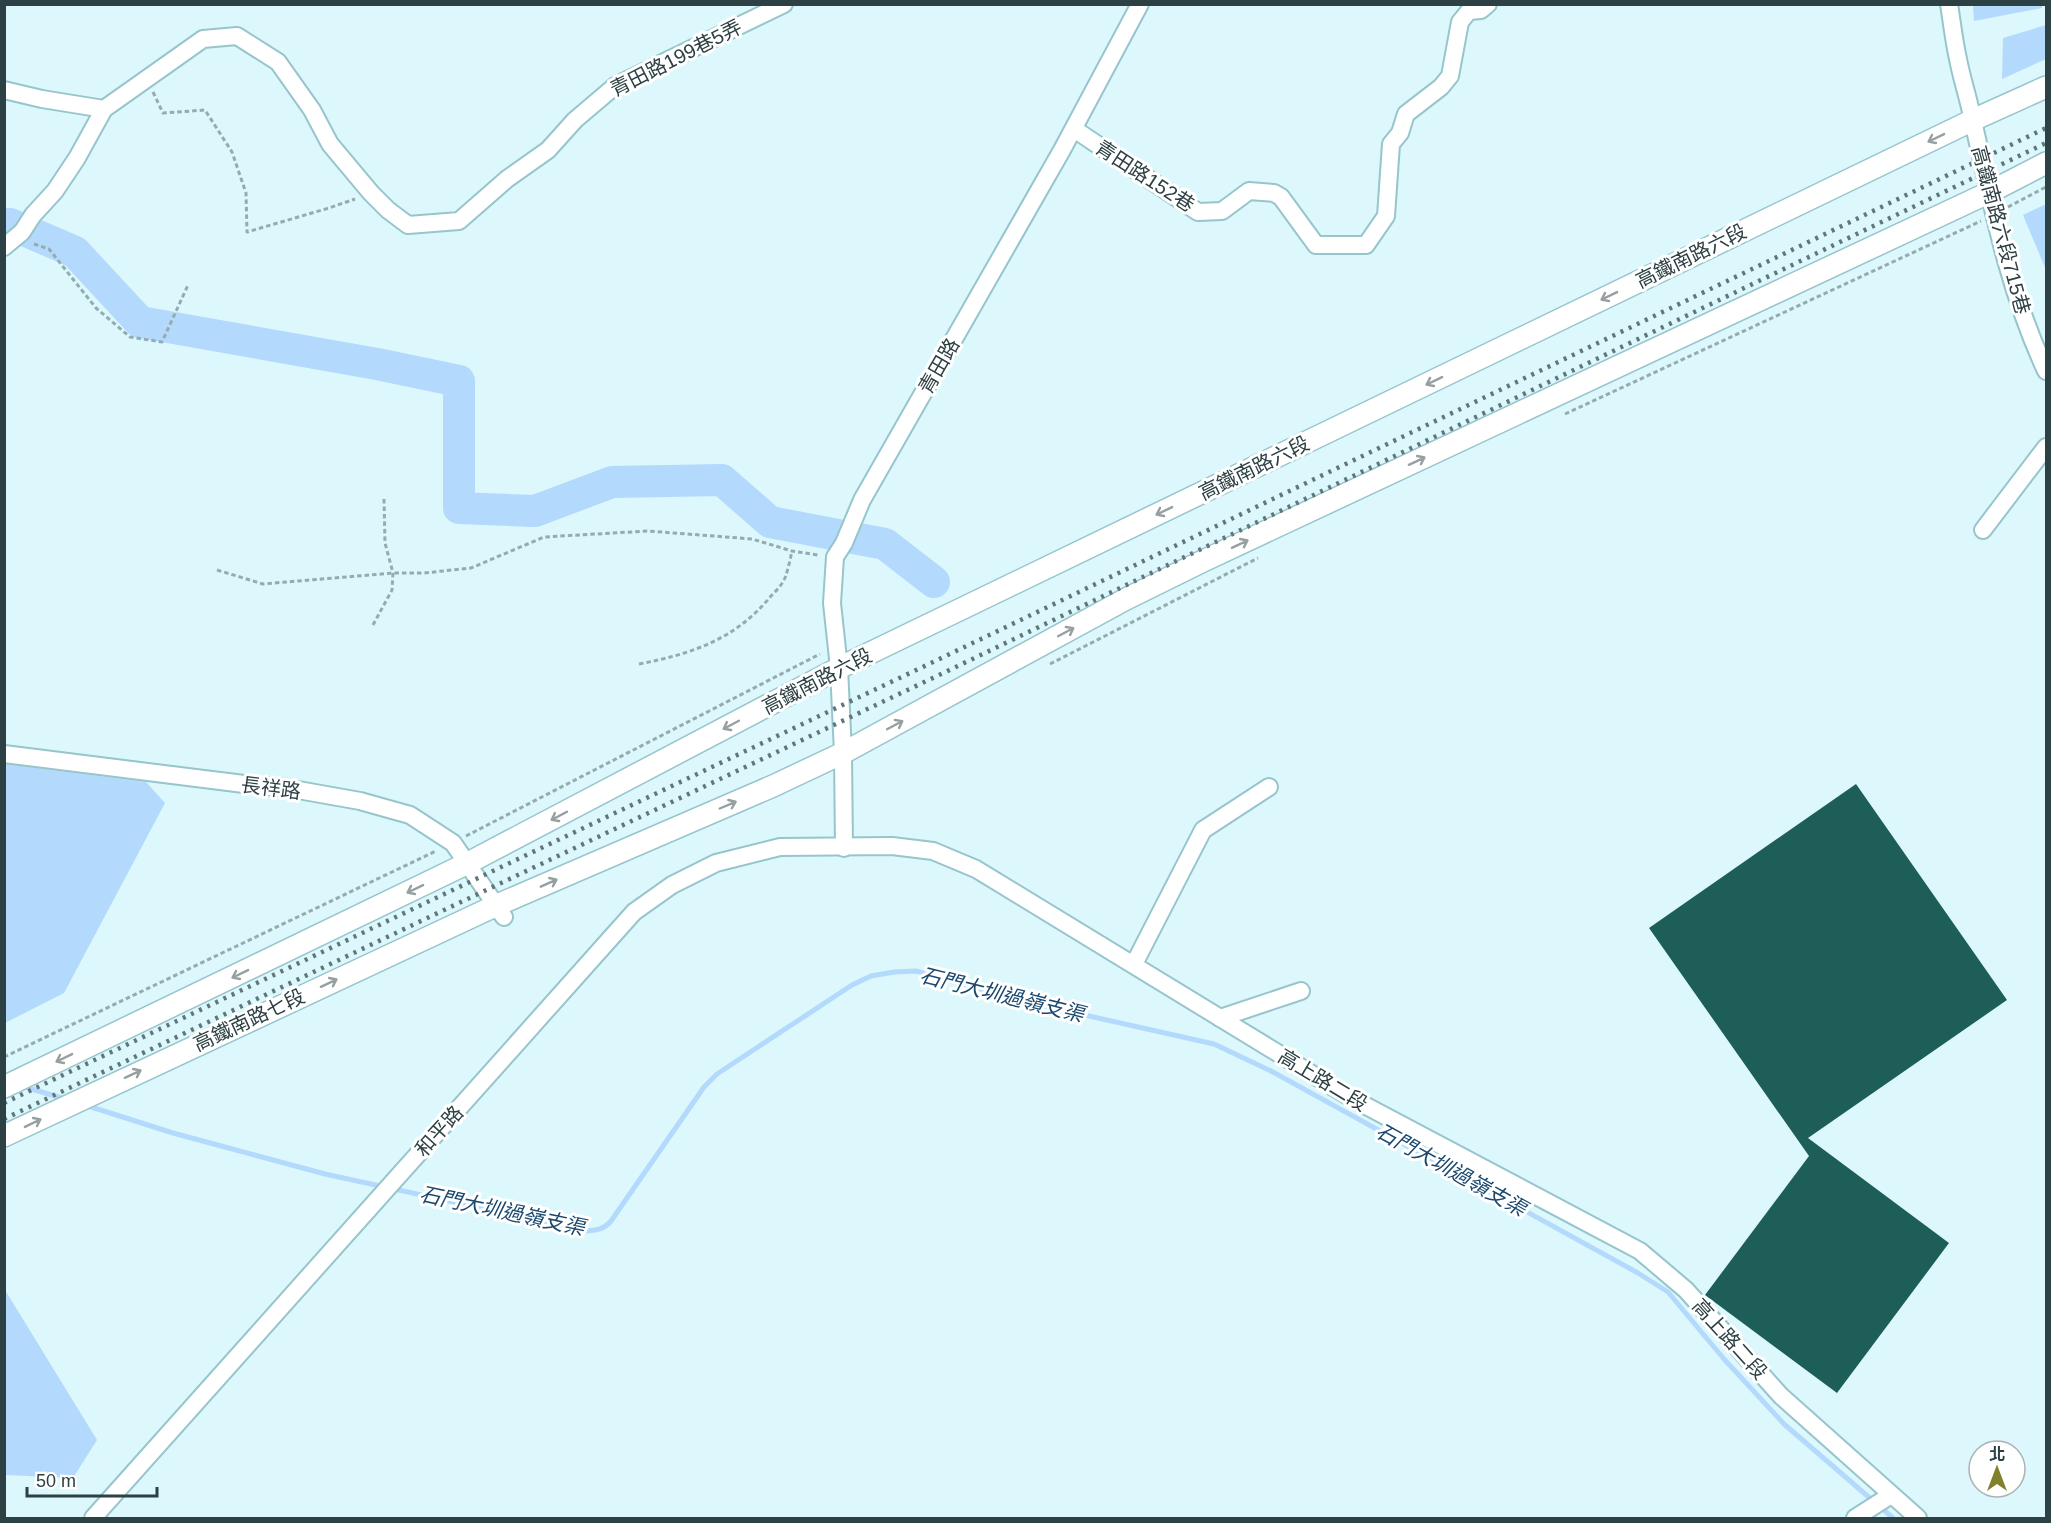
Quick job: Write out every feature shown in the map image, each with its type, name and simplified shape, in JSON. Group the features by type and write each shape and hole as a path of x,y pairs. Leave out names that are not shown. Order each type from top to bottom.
{"main road":[{"name":"高鐵南路六段","path":"468,863 839,669 1973,120 2046,87"},
{"path":"499,911 843,753 1116,605 1203,561 1988,193 2046,163"},
{"path":"4,1087 468,863"},
{"name":"高鐵南路七段","path":"4,1136 499,911"}],"street":[{"name":"青田路199巷5弄","path":"104,109 203,39 237,36 278,62 312,110 330,144 388,210 408,225 459,221 507,179 548,150 575,120 615,86 784,4"},
{"name":"青田路","path":"843,753 839,669 832,603 835,557 844,543 862,500 1074,129 1140,4"},
{"name":"青田路152巷","path":"1074,129 1198,212 1222,211 1250,191 1274,193 1281,197 1316,245 1366,245 1386,216 1390,144 1400,133 1406,114 1441,87 1450,76 1460,22 1469,11 1481,10 1488,4"},
{"name":"高鐵南路六段715巷","path":"1949,4 1958,59 1988,193 2014,290 2046,371"},
{"path":"4,90 104,109 77,158 55,191 14,239"},
{"path":"1983,530 2046,447"},
{"path":"843,753 844,848"},
{"name":"長祥路","path":"4,754 287,788 360,801 410,815 453,843 499,911"},
{"path":"1134,964 1203,831 1269,788"},
{"name":"高上路二段","path":"844,848 892,846 933,851 976,869 1353,1099 1640,1251 1686,1290 1782,1396 1888,1497 1917,1518"},
{"name":"和平路","path":"93,1518 634,912 672,885 716,862 780,847 844,848"},
{"path":"1221,1018 1301,991"},
{"path":"1861,1514 1888,1497"}],"path":[{"path":"147,77 163,114 205,110 227,144 246,193 247,232 371,193"},
{"path":"14,239 49,249 96,308 130,337 162,342 188,285"},
{"path":"373,625 392,590 393,573 385,543 384,499"},
{"path":"217,570 263,584 393,573 424,573 471,568 544,537 648,531 752,539 792,551 835,557"},
{"path":"639,664 668,659 711,644 742,626 784,580 792,551"}],"water":[{"path":"2042,4 2042,8 1974,21 1973,5"},
{"path":"2046,25 2046,59 2002,79 2003,38"},
{"path":"2046,204 2046,270 2023,215"},
{"path":"5,764 146,782 165,803 64,993 5,1023"},
{"path":"5,1290 97,1440 73,1478 5,1475"}],"building":[{"path":"1856,784 2007,1000 1808,1138 1949,1243 1837,1393 1705,1295 1809,1156 1649,928"}],"waterway":[{"path":"4,224 10,224 75,252 140,322 377,364 459,381 459,508 535,511 612,482 722,480 770,522 885,544 934,582"},
{"name":"石門大圳過嶺支渠","path":"85,1105 173,1133 325,1174 587,1231 594,1230 611,1221 704,1087 717,1074 852,985 871,976 916,971 1031,1003 1214,1044 1271,1071 1638,1273 1668,1292 1724,1359 1784,1424 1893,1518"},
{"name":"石門大圳過嶺支渠","path":"22,1086 68,1100"}],"railway":[{"path":"4,1103 931,663 2046,128"},
{"path":"4,1119 937,676 2046,143"}]}
